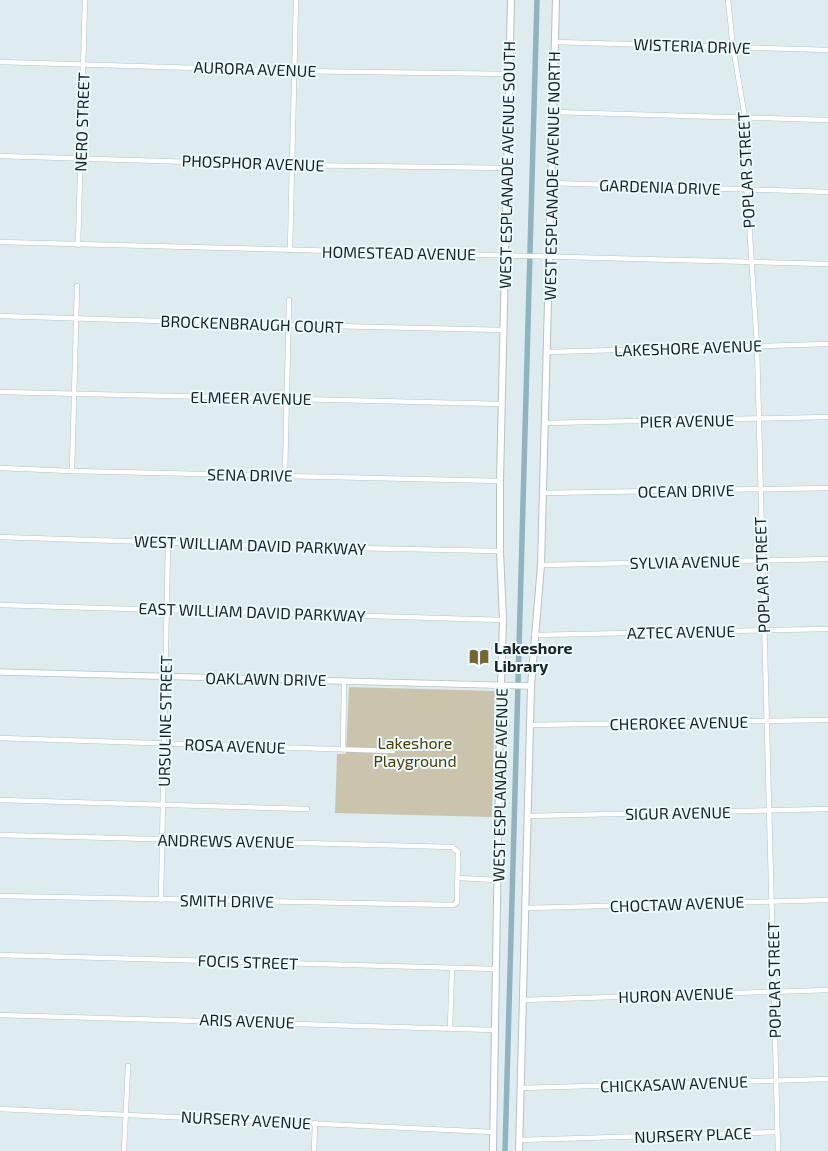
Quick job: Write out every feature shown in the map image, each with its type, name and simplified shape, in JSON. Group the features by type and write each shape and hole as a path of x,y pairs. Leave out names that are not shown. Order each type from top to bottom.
{"main road":[{"name":"WEST ESPLANADE AVENUE SOUTH","path":"504,330 511,0"},
{"name":"WEST ESPLANADE AVENUE NORTH","path":"547,352 556,0"},
{"name":"WEST ESPLANADE AVENUE","path":"493,1151 494,1030 505,686 500,551 504,330"},
{"name":"WEST ESPLANADE AVENUE","path":"519,1151 530,726 528,686 541,565 547,352"}],"street":[{"name":"NERO STREET","path":"78,244 85,0"},
{"path":"290,250 296,0"},
{"name":"POPLAR STREET","path":"728,0 733,47 745,118 756,346 778,1151"},
{"name":"WISTERIA DRIVE","path":"556,42 828,50"},
{"name":"AURORA AVENUE","path":"0,62 295,71 509,74"},
{"path":"554,112 828,120"},
{"name":"PHOSPHOR AVENUE","path":"0,156 292,165 507,168"},
{"name":"GARDENIA DRIVE","path":"552,183 828,192"},
{"name":"HOMESTEAD AVENUE","path":"0,242 828,264"},
{"path":"72,471 77,286"},
{"path":"285,476 289,300"},
{"name":"BROCKENBRAUGH COURT","path":"0,316 504,330"},
{"name":"LAKESHORE AVENUE","path":"547,352 828,344"},
{"name":"ELMEER AVENUE","path":"0,392 502,404"},
{"name":"PIER AVENUE","path":"545,423 828,417"},
{"name":"SENA DRIVE","path":"0,468 500,481"},
{"name":"OCEAN DRIVE","path":"543,493 828,488"},
{"name":"WEST WILLIAM DAVID PARKWAY","path":"0,537 500,551"},
{"name":"URSULINE STREET","path":"161,900 168,543"},
{"name":"SYLVIA AVENUE","path":"541,565 828,559"},
{"name":"EAST WILLIAM DAVID PARKWAY","path":"0,605 503,620"},
{"name":"AZTEC AVENUE","path":"534,635 828,629"},
{"name":"OAKLAWN DRIVE","path":"0,672 528,686"},
{"path":"343,749 344,681"},
{"name":"CHEROKEE AVENUE","path":"530,726 828,720"},
{"name":"ROSA AVENUE","path":"0,738 393,751"},
{"path":"0,800 307,809"},
{"name":"SIGUR AVENUE","path":"528,816 828,809"},
{"name":"ANDREWS AVENUE","path":"0,835 452,847 458,852 459,878"},
{"path":"459,878 498,880"},
{"name":"SMITH DRIVE","path":"0,896 454,905 457,902 459,878"},
{"name":"CHOCTAW AVENUE","path":"526,908 828,900"},
{"name":"FOCIS STREET","path":"0,955 496,969"},
{"path":"450,1028 452,968"},
{"name":"HURON AVENUE","path":"523,1000 828,990"},
{"name":"ARIS AVENUE","path":"0,1015 494,1030"},
{"path":"124,1151 128,1066"},
{"name":"CHICKASAW AVENUE","path":"521,1088 828,1079"},
{"name":"NURSERY AVENUE","path":"0,1109 493,1132"},
{"path":"314,1151 315,1124"},
{"name":"NURSERY PLACE","path":"519,1140 778,1132"}],"green space":[{"name":"Lakeshore Playground","path":"349,687 495,691 492,817 335,813 337,754 346,754"}],"waterway":[{"path":"505,1151 537,0"}],"place":[{"name":"Lakeshore Library","path":"479,657"}]}
